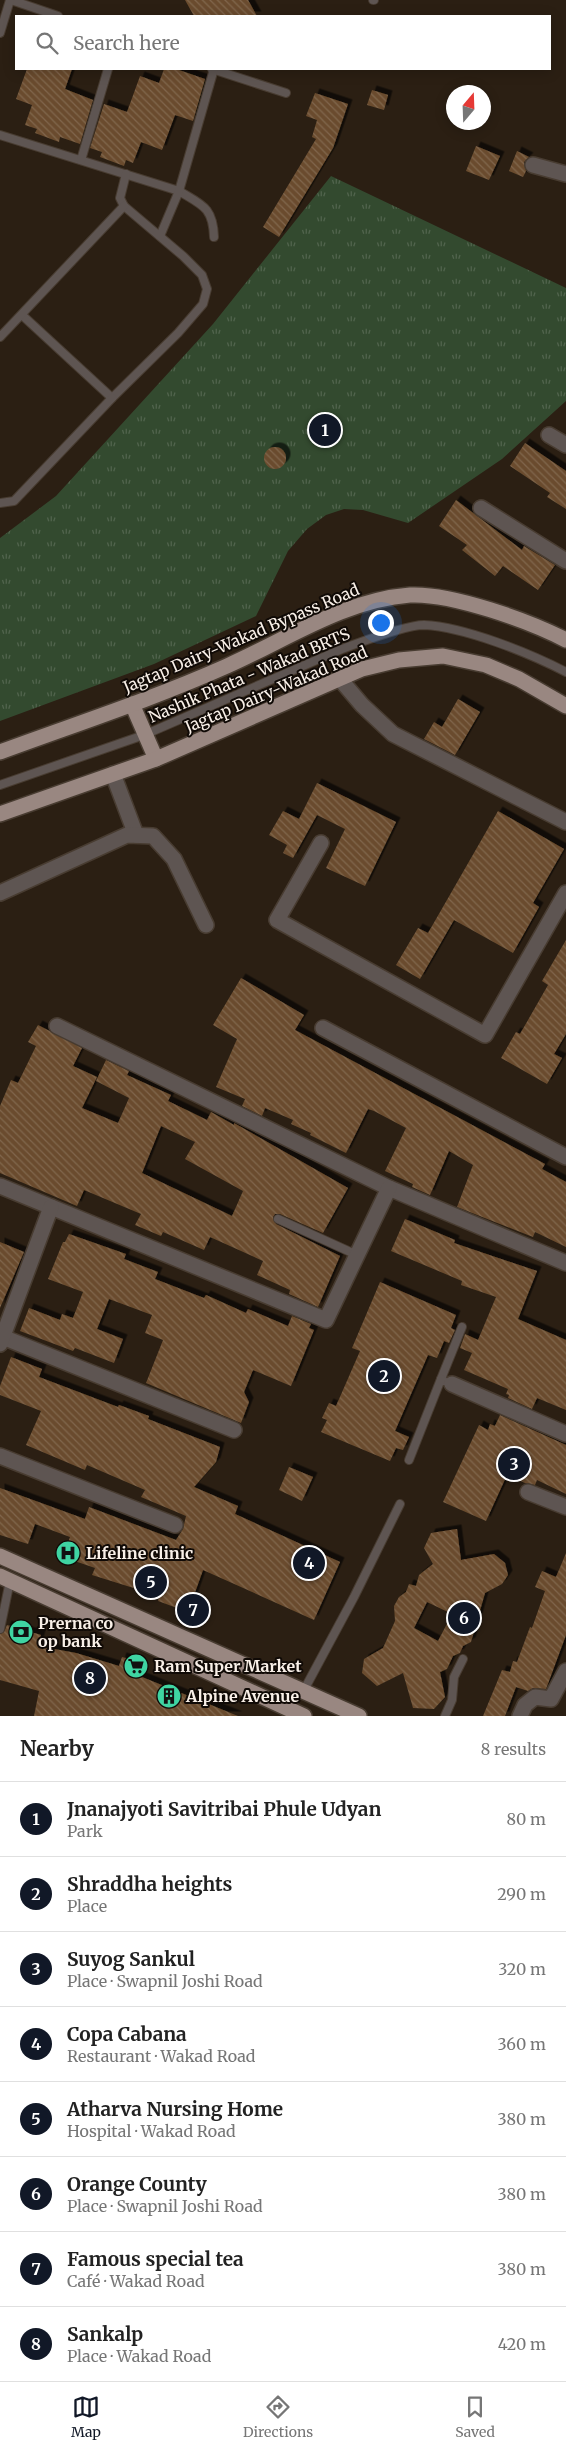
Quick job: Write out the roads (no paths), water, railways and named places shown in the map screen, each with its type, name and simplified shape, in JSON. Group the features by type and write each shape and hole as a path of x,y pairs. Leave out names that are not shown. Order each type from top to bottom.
{"main road":[{"name":"Jagtap Dairy-Wakad Bypass Road","path":"0,752 132,704 227,666 327,618 368,603 411,595 478,606 561,638"},
{"name":"Jagtap Dairy-Wakad Road","path":"0,814 156,759 340,679 383,663 443,656 486,665 519,679 564,704"},
{"path":"132,704 156,759"},
{"path":"0,1556 304,1690 358,1716"},
{"path":"5,1579 299,1715"}],"street":[{"path":"533,165 566,174"},
{"path":"549,435 566,446"},
{"path":"481,508 566,561"},
{"path":"340,679 362,705 393,734 566,822"},
{"path":"113,774 136,835"},
{"path":"0,893 127,835 153,836 174,859 206,925"},
{"path":"321,843 277,920 485,1035 566,893"},
{"path":"57,1026 389,1188 566,1263"},
{"path":"323,1028 566,1157"},
{"path":"0,1186 326,1320 389,1188"},
{"path":"51,1206 1,1339 234,1430"},
{"path":"446,1382 566,1434"},
{"path":"0,1456 175,1525"},
{"path":"528,1492 566,1507"},
{"path":"520,1716 525,1705 535,1697 551,1699 566,1671"}],"lane":[{"path":"0,33 10,0 55,15"},
{"path":"81,160 108,70"},
{"path":"160,236 179,190 213,70"},
{"path":"216,70 286,93"},
{"path":"0,135 179,190 203,206 214,219 214,237"},
{"path":"0,503 14,501 112,398 178,333 203,304 207,289 202,275 124,206 120,198 126,174"},
{"path":"0,337 124,206"},
{"path":"22,315 112,398"},
{"name":"Nashik Phata - Wakad BRTS","path":"0,785 144,735 342,649 375,637 423,625 478,636 566,672"},
{"path":"278,1219 357,1255"},
{"path":"409,1460 446,1382 462,1327"},
{"path":"304,1690 354,1597 400,1504"},
{"path":"0,1628 5,1579"},
{"path":"445,1716 452,1700 454,1677 463,1659"}],"place":[{"name":"Jnanajyoti Savitribai Phule Udyan","path":"325,430"},
{"name":"Shraddha heights","path":"384,1376"},
{"name":"Suyog Sankul","path":"514,1464"},
{"name":"Lifeline clinic","path":"68,1553"},
{"name":"Copa Cabana","path":"309,1563"},
{"name":"Atharva Nursing Home","path":"151,1582"},
{"name":"Famous special tea","path":"193,1610"},
{"name":"Orange County","path":"464,1618"},
{"name":"Prerna co op bank","path":"21,1632"},
{"name":"Ram Super Market","path":"136,1666"},
{"name":"Sankalp","path":"90,1678"},
{"name":"Alpine Avenue","path":"169,1696"}]}
